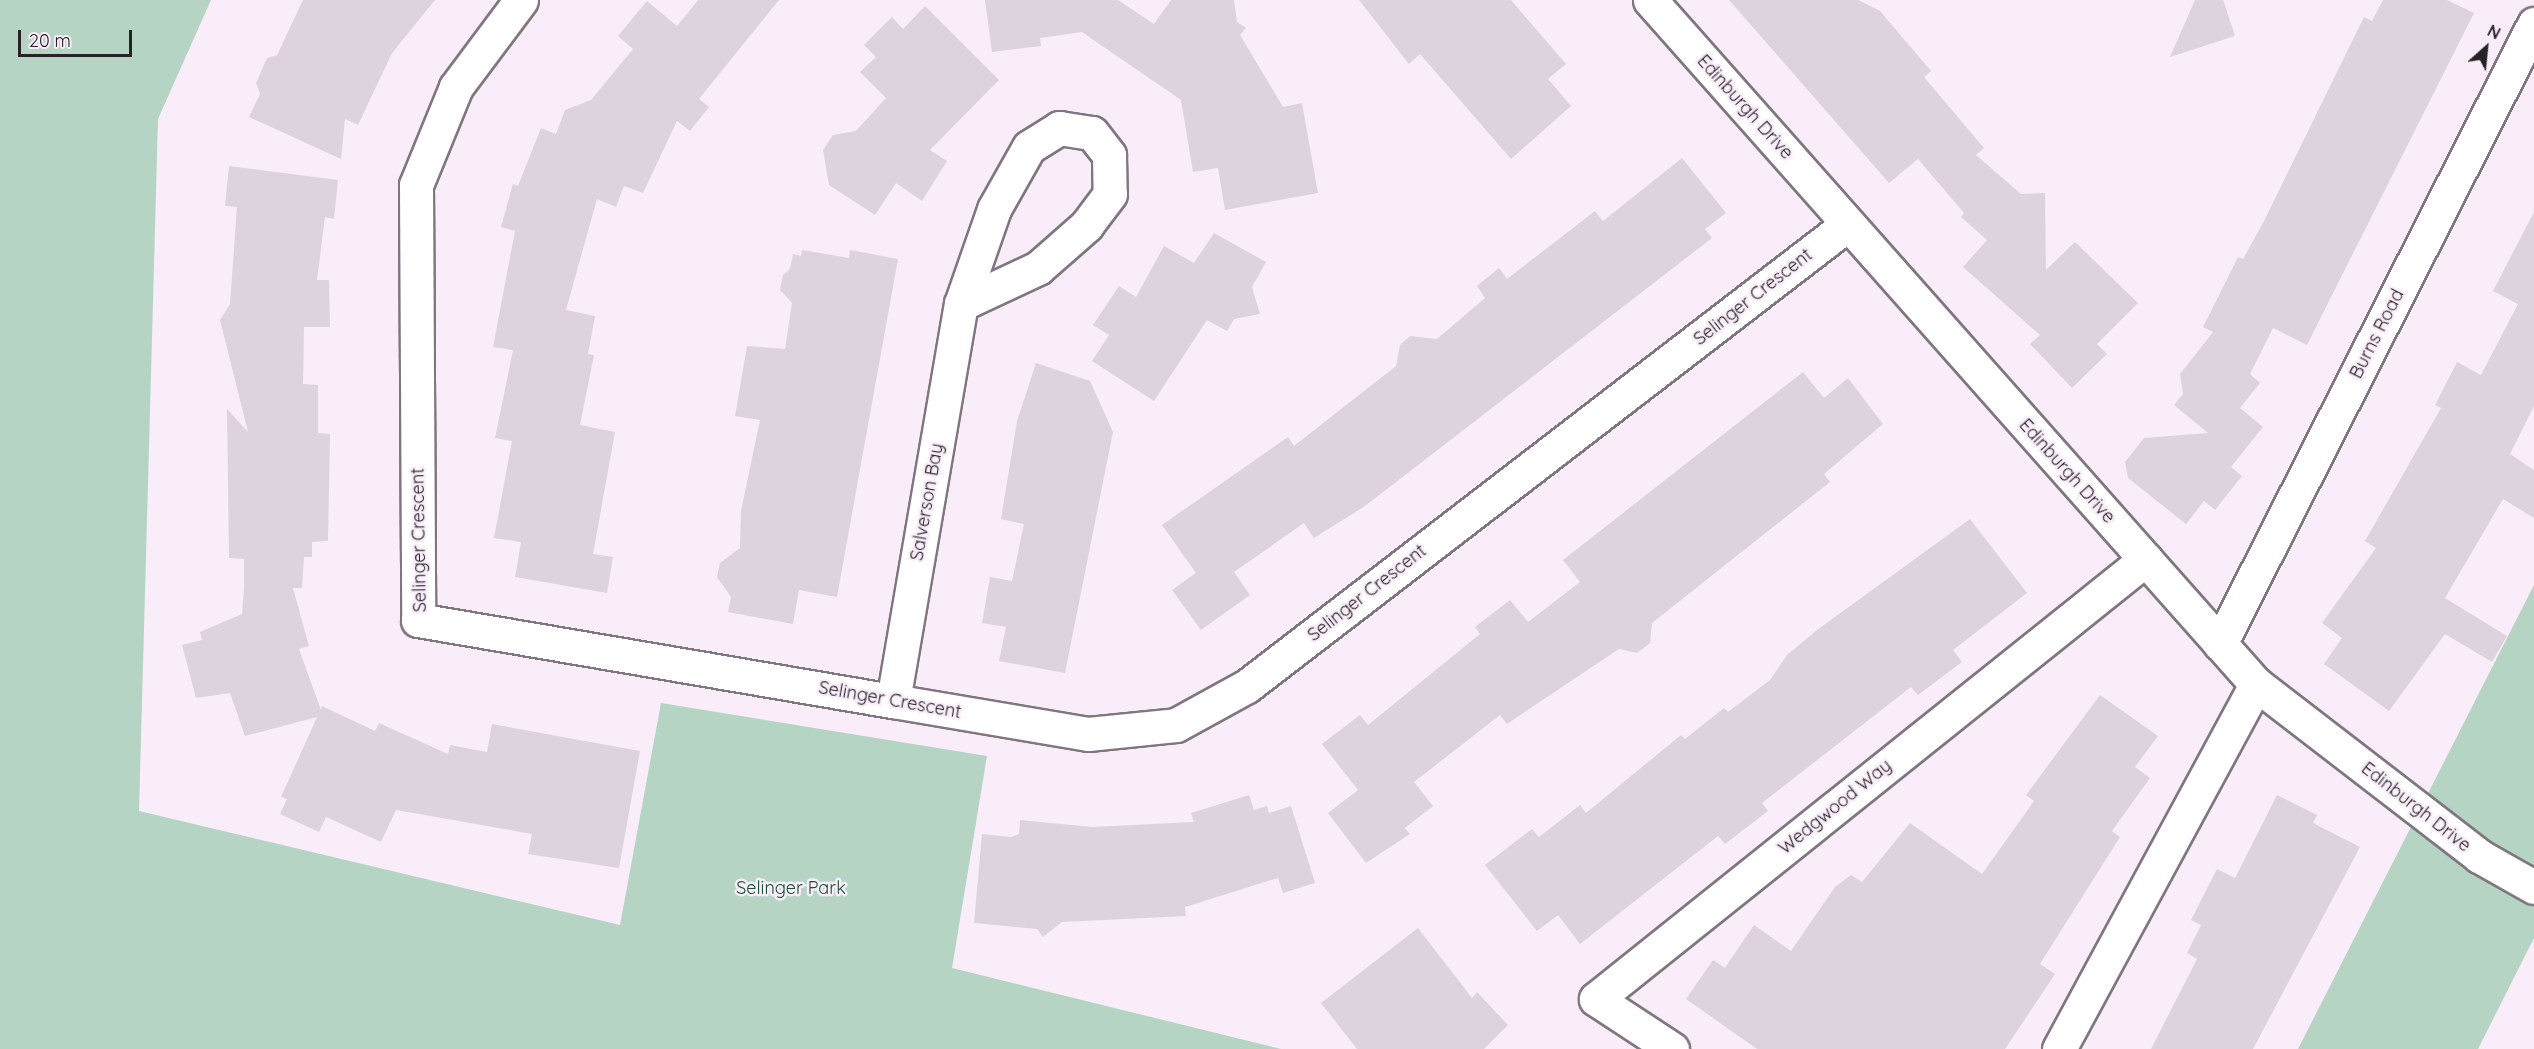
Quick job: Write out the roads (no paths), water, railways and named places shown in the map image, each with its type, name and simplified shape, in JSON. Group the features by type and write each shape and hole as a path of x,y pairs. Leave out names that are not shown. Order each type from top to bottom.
{"street":[{"name":"Selinger Crescent","path":"521,0 456,87 416,185 418,620 1088,734 1176,725 1247,686 1848,224"},
{"name":"Edinburgh Drive","path":"1650,0 2256,684 2479,856 2534,887"},
{"name":"Burns Road","path":"2220,644 2534,24"},
{"name":"Salverson Bay","path":"893,701 961,304 994,209 1029,147 1059,128 1092,133 1108,155 1110,194 1087,225 1038,268 961,304"},
{"name":"Wedgwood Way","path":"1672,1049 1596,999 2146,559"},
{"path":"2059,1049 2256,684"}],"park label":[{"name":"Selinger Park","path":"791,888"}]}
